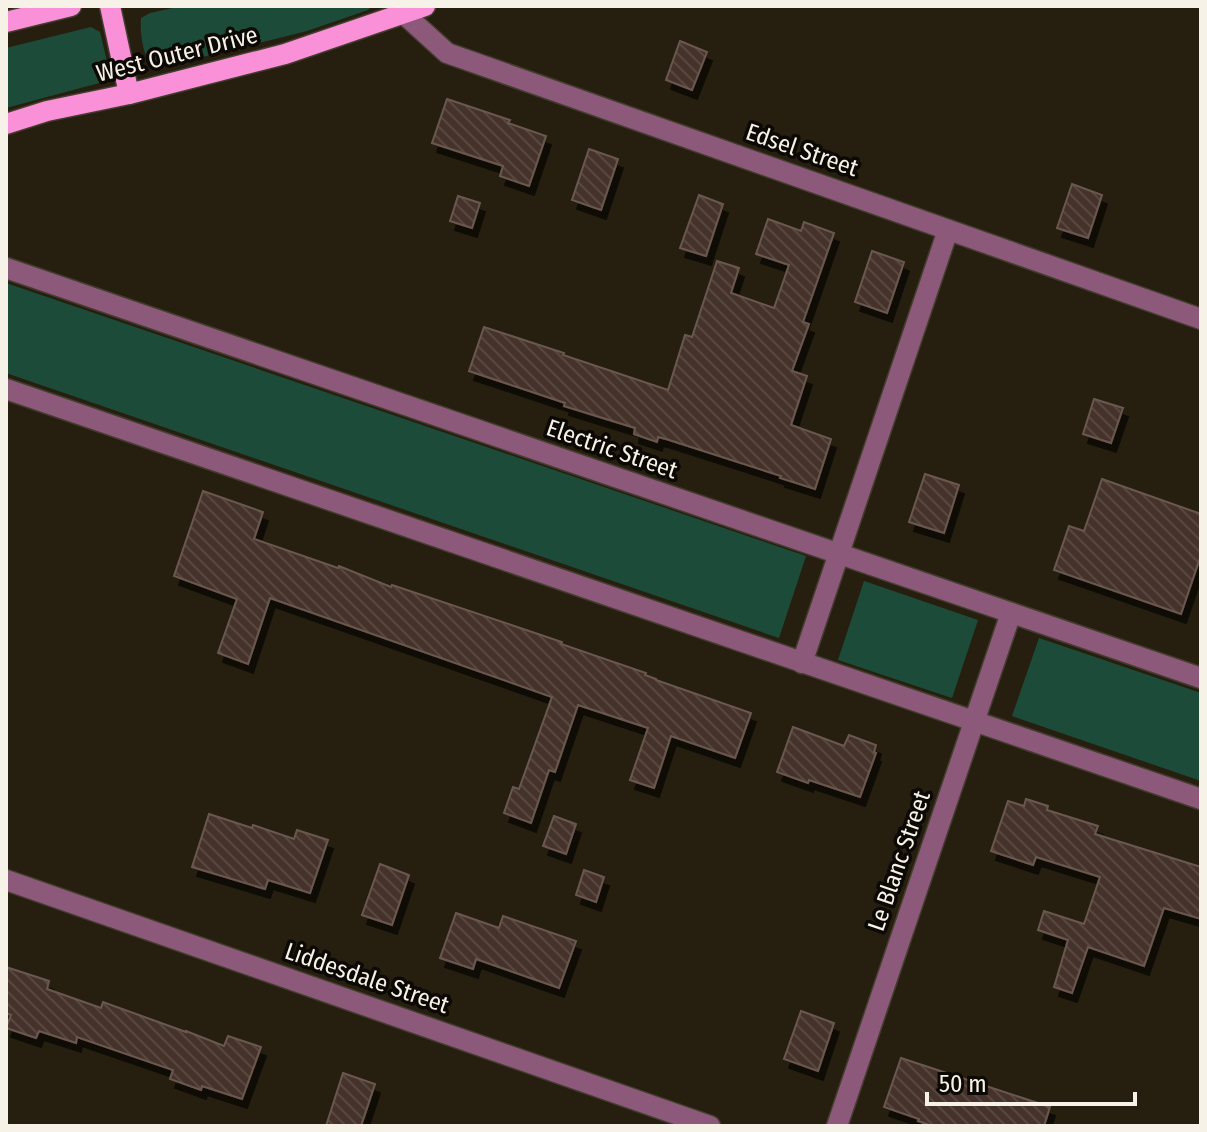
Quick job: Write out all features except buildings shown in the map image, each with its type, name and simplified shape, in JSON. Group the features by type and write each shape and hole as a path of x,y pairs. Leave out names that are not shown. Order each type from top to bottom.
{"main road":[{"path":"6,22 71,6"},
{"path":"110,6 129,94"},
{"name":"West Outer Drive","path":"6,124 47,111 129,94 285,54 403,10 425,6"}],"street":[{"name":"Edsel Street","path":"403,10 447,53 1201,319"},
{"path":"802,663 948,230"},
{"name":"Electric Street","path":"6,268 1201,678"},
{"path":"6,389 1201,799"},
{"name":"Le Blanc Street","path":"837,1126 1011,613"},
{"name":"Liddesdale Street","path":"6,880 710,1126"}],"green space":[{"path":"182,6 372,6 307,31 162,67 153,66 144,50 141,18"},
{"path":"91,27 100,32 110,74 103,82 6,108 6,48"},
{"path":"6,283 806,556 779,638 6,373"},
{"path":"864,581 978,620 952,698 838,660"},
{"path":"1039,638 1201,693 1201,781 1012,716"}]}
